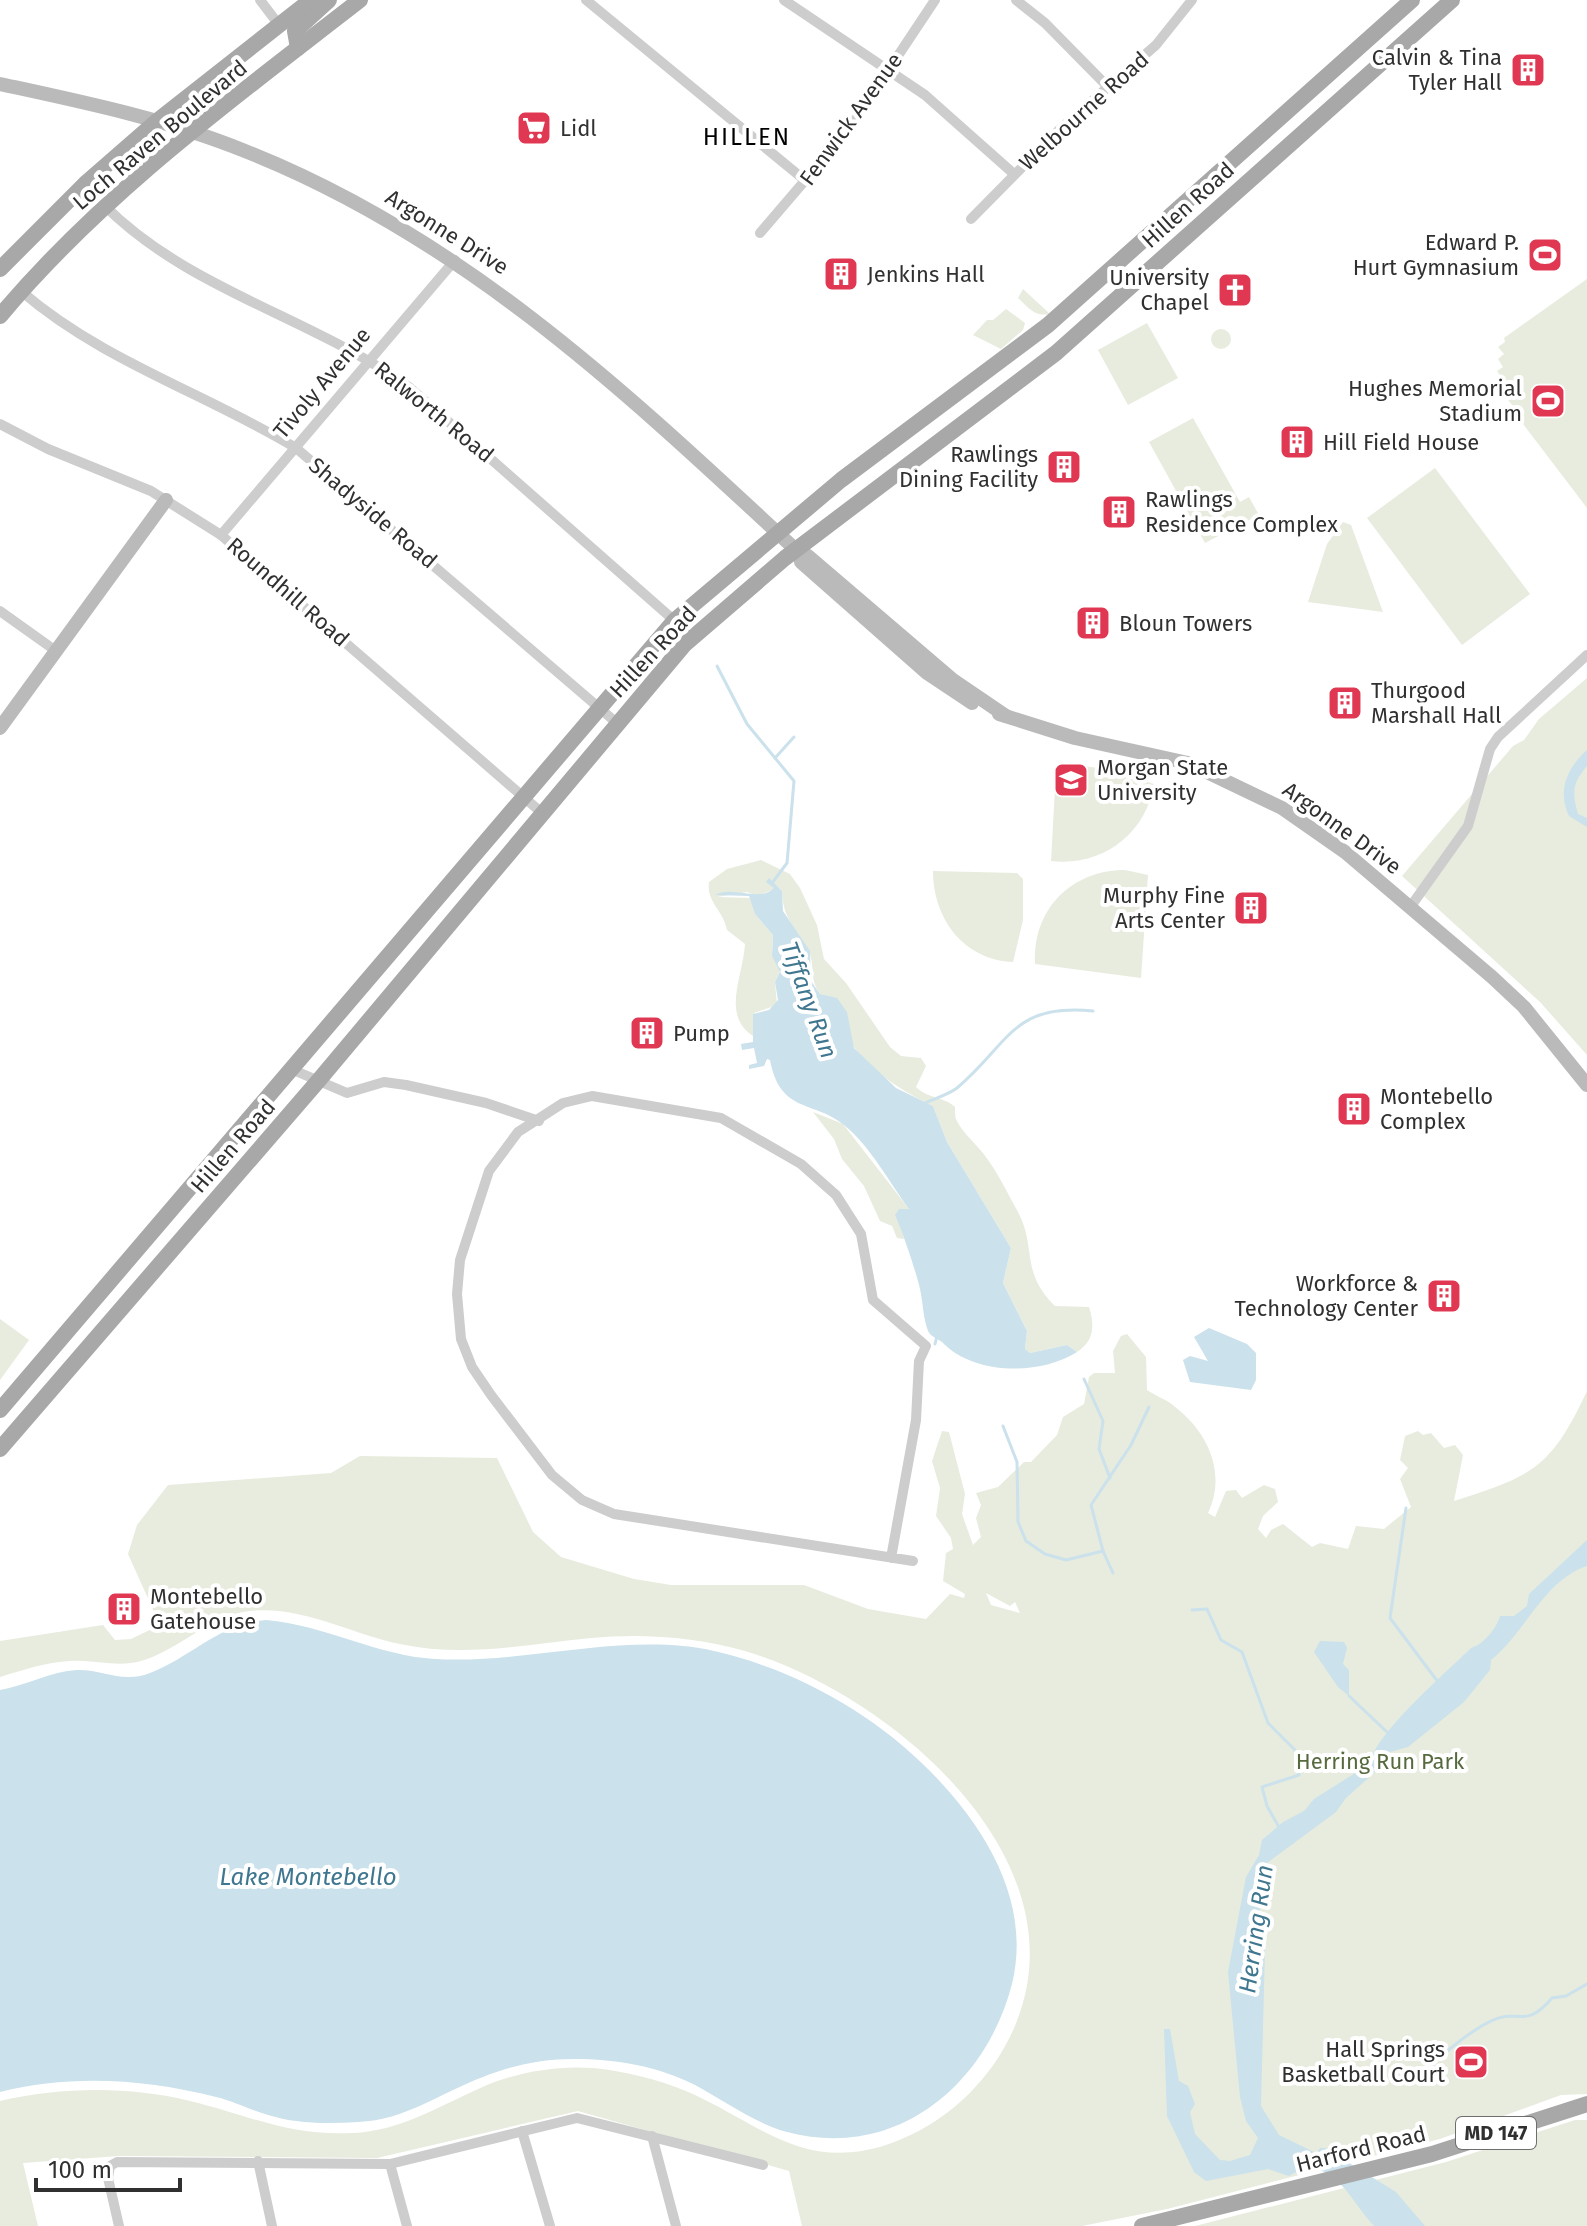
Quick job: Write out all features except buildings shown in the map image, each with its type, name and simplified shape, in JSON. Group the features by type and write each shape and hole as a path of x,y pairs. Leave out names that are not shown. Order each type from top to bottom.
{"main road":[{"name":"Loch Raven Boulevard","path":"0,269 87,182 157,121 311,0"},
{"path":"298,48 295,31 329,0"},
{"name":"Loch Raven Boulevard","path":"0,316 105,206 192,131 360,0"},
{"name":"Hillen Road","path":"0,1410 675,620 841,480 1039,332 1412,0"},
{"name":"Hillen Road","path":"0,1449 319,1080 693,637 796,550 1056,353 1452,0"},
{"path":"279,25 298,48"},
{"name":"Argonne Drive","path":"0,84 192,131 310,179 455,260 567,346 796,550 808,556 953,680 1006,716 1075,738 1177,760 1221,776 1314,829 1411,906 1524,1007 1587,1085"},
{"path":"1227,166 1244,185"},
{"path":"1039,332 1056,353"},
{"path":"942,405 957,428"},
{"path":"0,728 166,500"},
{"name":"Harford Road","path":"1142,2226 1432,2154 1587,2104"}],"street":[{"path":"260,0 279,25"},
{"path":"586,0 807,182"},
{"path":"784,0 890,69 947,112 1014,174"},
{"name":"Fenwick Avenue","path":"760,233 807,182 850,128 935,0"},
{"path":"1016,0 1045,23 1108,87"},
{"name":"Welbourne Road","path":"971,219 1014,174 1156,45 1192,0"},
{"name":"Ralworth Road","path":"105,206 134,235 166,257 371,360 432,406 693,637"},
{"name":"Tivoly Avenue","path":"221,535 455,260"},
{"name":"Shadyside Road","path":"21,291 84,340 237,415 296,448 618,724"},
{"name":"Roundhill Road","path":"0,424 48,449 166,500 221,535 542,813"},
{"path":"0,611 56,651"},
{"path":"1411,906 1468,826 1490,749 1498,737 1587,655"},
{"path":"291,1069 347,1093 384,1082 406,1085 486,1103 539,1121"},
{"path":"891,1558 916,1420 919,1361 926,1346 885,1313 870,1295 864,1241 836,1195 801,1164 721,1118 592,1096 570,1100 518,1132 489,1171 468,1230 457,1294 461,1339 472,1367 543,1464 576,1496 614,1514 891,1558 913,1561"},
{"path":"119,2226 108,2178 110,2166 117,2162 390,2164 577,2118 763,2165"},
{"path":"522,2131 550,2226"},
{"path":"652,2136 676,2226"},
{"path":"258,2161 272,2226"},
{"path":"390,2164 407,2226"}],"green space":[{"name":"Hughes Memorial Stadium","path":"1587,279 1587,508 1514,412 1516,410 1498,387 1504,382 1497,371 1503,367 1498,359 1504,354 1498,347 1505,342 1504,338"},
{"path":"1023,289 1050,314 1036,313 1018,298"},
{"path":"1006,309 1025,323 1023,330 1001,349 973,335 987,320 993,320"},
{"path":"1147,323 1178,378 1128,405 1098,350"},
{"path":"1221,329 1228,332 1231,339 1228,346 1221,349 1214,346 1211,339 1214,332"},
{"path":"1193,418 1240,502 1249,497 1259,515 1205,543 1149,442"},
{"path":"1435,468 1530,594 1462,645 1367,518"},
{"path":"1343,522 1351,525 1383,612 1308,602 1327,544"},
{"path":"1587,678 1587,1055 1540,1002 1402,876 1513,746 1524,740 1539,719"},
{"path":"1065,764 1108,769 1154,784 1142,818 1119,844 1087,859 1051,861 1056,770"},
{"path":"761,860 790,874 800,888 817,925 824,959 846,983 890,1047 901,1056 921,1058 926,1066 916,1087 955,1107 958,1123 988,1160 1018,1212 1024,1225 1033,1271 1044,1294 1055,1306 1089,1307 1092,1332 1087,1343 1077,1352 1067,1345 1030,1353 1025,1349 1027,1331 1003,1283 1011,1248 947,1142 933,1106 892,1083 865,1060 852,1043 841,1004 820,994 814,982 810,955 788,917 782,891 778,887 758,896 747,892 717,897 752,898 755,914 773,935 772,951 780,972 775,982 777,1005 754,1013 753,1036 743,1027 738,1017 736,994 745,944 727,930 710,895 709,882 727,869"},
{"path":"1125,870 1148,875 1141,978 1035,964 1040,927 1059,897 1088,877"},
{"path":"933,871 1017,873 1023,879 1023,920 1013,962 979,954 954,933 938,905"},
{"path":"813,1112 843,1124 909,1209 899,1222 904,1239 897,1238 892,1226 880,1221 864,1186 842,1159 834,1139"},
{"path":"0,1319 29,1340 0,1380"},
{"name":"Herring Run Park","path":"1127,1334 1146,1357 1147,1390 1186,1416 1205,1441 1215,1468 1213,1498 1208,1513 1215,1517 1226,1491 1236,1490 1242,1498 1264,1485 1275,1489 1278,1502 1263,1516 1258,1529 1266,1538 1271,1530 1283,1524 1312,1547 1320,1543 1348,1549 1356,1526 1384,1529 1411,1507 1400,1479 1408,1468 1400,1460 1405,1436 1418,1431 1423,1435 1431,1433 1444,1448 1455,1445 1463,1455 1454,1501 1503,1484 1537,1466 1562,1437 1587,1391 1587,2094 1561,2095 1440,2139 1167,2209 1082,2226 802,2226 789,2171 578,2111 377,2158 119,2156 23,2163 38,2226 0,2226 0,2101 47,2093 95,2090 167,2096 289,2128 353,2133 402,2123 490,2084 519,2075 548,2069 593,2068 640,2076 675,2087 781,2140 829,2152 856,2152 886,2145 919,2131 950,2111 988,2073 998,2058 1026,1992 1028,1927 1009,1864 972,1806 924,1754 867,1710 806,1675 745,1651 688,1639 610,1637 448,1650 400,1644 307,1616 268,1610 249,1611 221,1619 155,1656 132,1663 61,1662 0,1677 0,1641 103,1625 115,1640 131,1639 160,1625 128,1554 137,1525 168,1485 331,1473 360,1456 497,1458 533,1532 561,1557 634,1579 671,1585 804,1585 868,1609 926,1619 950,1594 964,1598 965,1594 943,1581 946,1553 953,1549 951,1538 936,1516 940,1488 932,1461 942,1431 949,1432 965,1494 962,1514 973,1545 981,1537 976,1518 981,1505 976,1493 998,1487 1024,1462 1031,1462 1057,1435 1063,1417 1084,1404 1089,1377 1094,1373 1115,1373 1113,1351 1121,1336","holes":["986,1593 1010,1606 1015,1602 1020,1613 991,1605"]},
{"path":"1575,2120 1587,2120 1587,2226 1195,2226 1446,2162"}],"water":[{"path":"1587,750 1587,766 1578,778 1574,794 1578,814 1587,818 1587,827 1569,816 1564,789 1569,772"},
{"path":"769,878 782,891 783,911 810,951 811,981 820,994 837,998 847,1012 854,1048 896,1088 933,1106 947,1142 1011,1248 1003,1283 1027,1331 1025,1349 1030,1353 1067,1345 1077,1352 1062,1360 1026,1368 988,1366 955,1353 931,1335 915,1272 895,1215 899,1209 909,1209 879,1165 844,1125 790,1098 775,1077 770,1060 767,1059 764,1066 749,1069 749,1065 757,1063 754,1048 742,1050 741,1044 753,1042 753,1014 769,1010 778,1000 775,982 780,972 772,956 773,935 755,914 749,896 715,895 722,892 768,892 774,888 766,882"},
{"path":"1209,1328 1247,1344 1256,1353 1256,1380 1251,1390 1190,1382 1183,1360 1190,1356 1208,1361 1194,1337"},
{"name":"Herring Run","path":"1587,1540 1587,1566 1572,1573 1547,1595 1491,1660 1490,1670 1464,1702 1408,1747 1390,1752 1393,1756 1346,1798 1336,1812 1267,1863 1259,1919 1265,1949 1261,2106 1279,2135 1316,2153 1320,2148 1325,2148 1396,2192 1425,2226 1374,2226 1338,2182 1316,2169 1289,2176 1268,2169 1206,2181 1194,2172 1167,2116 1164,2029 1170,2029 1179,2081 1188,2086 1195,2104 1190,2112 1195,2134 1220,2160 1230,2161 1250,2155 1258,2138 1246,2121 1240,2097 1228,1972 1246,1877 1259,1855 1262,1840 1283,1822 1304,1811 1314,1799 1371,1763 1374,1751 1413,1704 1471,1648 1485,1640 1500,1616 1514,1616 1527,1606 1529,1594"},
{"name":"Lake Montebello","path":"266,1620 309,1628 414,1657 435,1659 493,1658 636,1645 699,1648 773,1669 858,1712 908,1750 969,1816 999,1868 1009,1895 1015,1924 1016,1954 1012,1984 999,2021 981,2054 958,2083 931,2107 899,2125 864,2135 827,2138 775,2128 666,2073 621,2062 590,2059 550,2060 517,2066 467,2083 407,2111 358,2122 287,2120 216,2097 135,2083 81,2081 0,2092 0,1690 77,1670 121,1677 140,1676 165,1666 219,1634"},
{"path":"1320,1641 1344,1642 1347,1648 1343,1664 1349,1670 1349,1696 1338,1687 1314,1652"}],"waterway":[{"name":"Tiffany Run","path":"717,666 747,724 794,781 787,863 772,883"},
{"path":"775,758 794,737"},
{"path":"923,1104 957,1088 1014,1030 1028,1020 1045,1013 1066,1010 1093,1011"},
{"name":"Tiffany Run","path":"935,1344 937,1336"},
{"name":"Tiffany Run","path":"1084,1379 1103,1421 1099,1449 1110,1478"},
{"name":"Tiffany Run","path":"1113,1573 1103,1551 1091,1505 1131,1445 1149,1407"},
{"name":"Tiffany Run","path":"1003,1426 1017,1462 1018,1522 1026,1541 1045,1554 1066,1560 1103,1551"},
{"path":"1406,1508 1390,1618 1438,1682"},
{"name":"Tiffany Run","path":"1192,1610 1207,1609 1221,1640 1242,1652 1268,1723 1295,1750 1299,1775 1262,1787 1267,1806 1280,1829"},
{"path":"1349,1696 1387,1732"},
{"path":"1425,2071 1482,2026 1500,2017 1534,2014 1552,1998 1566,1996 1587,1984"}],"place":[{"name":"Calvin & Tina Tyler Hall","path":"1528,70"},
{"name":"Lidl","path":"534,128"},
{"name":"Edward P. Hurt Gymnasium","path":"1545,255"},
{"name":"Jenkins Hall","path":"841,274"},
{"name":"University Chapel","path":"1235,290"},
{"name":"Hughes Memorial Stadium","path":"1548,401"},
{"name":"Hill Field House","path":"1297,442"},
{"name":"Rawlings Dining Facility","path":"1064,467"},
{"name":"Rawlings Residence Complex","path":"1119,512"},
{"name":"Bloun Towers","path":"1093,623"},
{"name":"Thurgood Marshall Hall","path":"1345,703"},
{"name":"Morgan State University","path":"1071,780"},
{"name":"Murphy Fine Arts Center","path":"1251,908"},
{"name":"Pump","path":"647,1033"},
{"name":"Montebello Complex","path":"1354,1109"},
{"name":"Workforce & Technology Center","path":"1444,1296"},
{"name":"Montebello Gatehouse","path":"124,1609"},
{"name":"Hall Springs Basketball Court","path":"1471,2062"}],"district":[{"name":"HILLEN","path":"747,137"}]}
